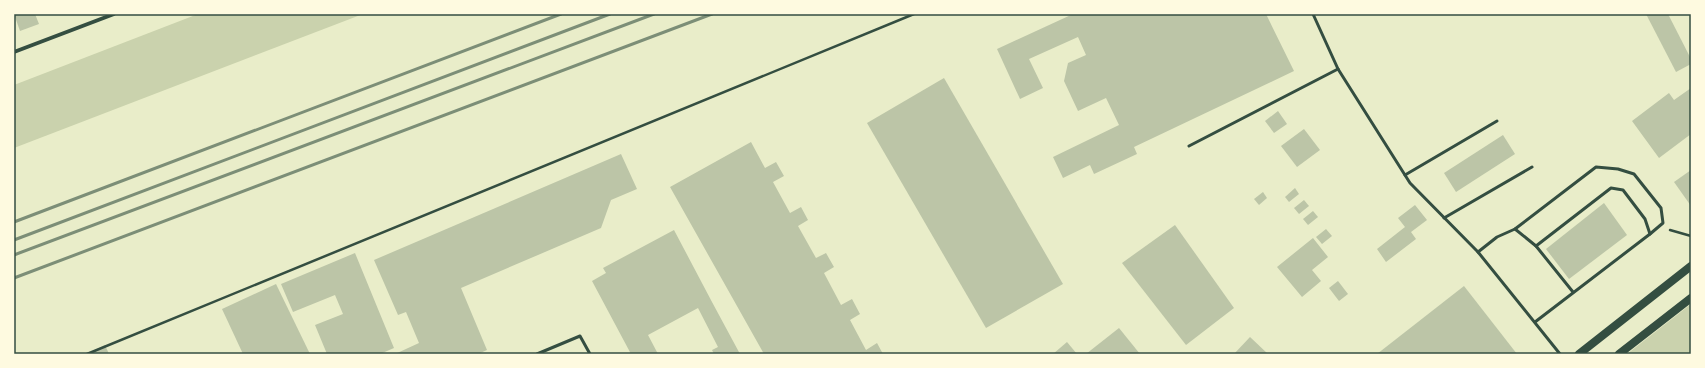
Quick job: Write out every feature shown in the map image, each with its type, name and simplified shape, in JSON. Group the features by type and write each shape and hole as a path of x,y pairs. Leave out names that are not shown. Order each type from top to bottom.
{"main road":[{"path":"1578,354 1691,266"},
{"path":"1619,354 1691,298"}],"street":[{"path":"14,52 114,14"}],"lane":[{"path":"1313,14 1338,69 1410,183 1478,252 1560,354"},
{"path":"1188,146 1338,69"},
{"path":"1405,175 1497,121"},
{"path":"1444,218 1532,166"},
{"path":"1478,252 1496,238 1515,229 1596,167 1618,169 1634,174 1661,208 1663,224 1535,322"},
{"path":"1536,246 1611,188 1623,190 1645,219 1650,234"},
{"path":"1515,229 1536,246 1573,292"},
{"path":"537,354 580,336 590,354"}],"path":[{"path":"87,354 914,14"},
{"path":"1658,227 1691,236"}],"green space":[{"path":"198,14 363,14 14,148 14,85"},
{"path":"1691,304 1691,354 1627,354"}],"building":[{"path":"14,14 35,14 39,24 20,31"},
{"path":"1073,14 1266,14 1294,71 1134,147 1137,154 1094,174 1090,165 1063,178 1053,157 1119,125 1106,98 1078,111 1064,81 1068,63 1086,55 1078,37 1029,59 1043,88 1020,99 997,49"},
{"path":"1646,14 1668,14 1691,59 1691,64 1676,72"},
{"path":"944,78 1063,284 986,328 867,123"},
{"path":"1691,88 1691,134 1659,158 1632,121 1669,93 1674,100"},
{"path":"1278,111 1287,124 1274,133 1265,121"},
{"path":"1304,129 1320,150 1297,167 1281,146"},
{"path":"1503,135 1515,154 1456,192 1444,173"},
{"path":"751,142 765,168 776,162 784,176 773,182 790,213 801,207 808,220 798,226 816,258 826,253 834,267 824,273 841,305 852,299 860,314 850,320 866,350 877,343 883,354 764,354 670,187"},
{"path":"621,154 637,189 611,200 601,228 461,288 487,350 478,354 395,354 419,343 406,312 398,315 374,260"},
{"path":"1691,170 1691,206 1674,182"},
{"path":"1295,188 1299,194 1289,202 1285,197"},
{"path":"1263,192 1267,198 1259,205 1254,199"},
{"path":"1304,200 1309,206 1299,214 1294,208"},
{"path":"1604,203 1627,235 1569,279 1546,249"},
{"path":"1415,205 1427,220 1411,232 1416,239 1386,262 1377,249 1405,227 1398,218"},
{"path":"1313,211 1318,217 1308,225 1303,219"},
{"path":"1175,225 1234,308 1186,345 1122,263"},
{"path":"1326,229 1332,236 1322,244 1316,237"},
{"path":"674,230 740,354 714,354 712,350 718,347 698,308 648,335 658,354 631,354 592,281 606,273 603,268"},
{"path":"1313,238 1328,257 1312,270 1321,281 1302,297 1277,267"},
{"path":"355,253 394,348 380,354 327,354 315,325 343,314 335,295 293,312 281,284"},
{"path":"1338,281 1348,294 1339,301 1329,288"},
{"path":"276,284 310,354 243,354 222,309"},
{"path":"1464,286 1517,354 1377,354"},
{"path":"1119,328 1140,354 1086,354"},
{"path":"1250,337 1268,354 1234,354"},
{"path":"1067,342 1077,354 1053,354"},
{"path":"105,345 109,354 87,354"}],"railway":[{"path":"14,222 561,14"},
{"path":"14,240 610,14"},
{"path":"14,255 654,14"},
{"path":"14,278 712,14"}]}
